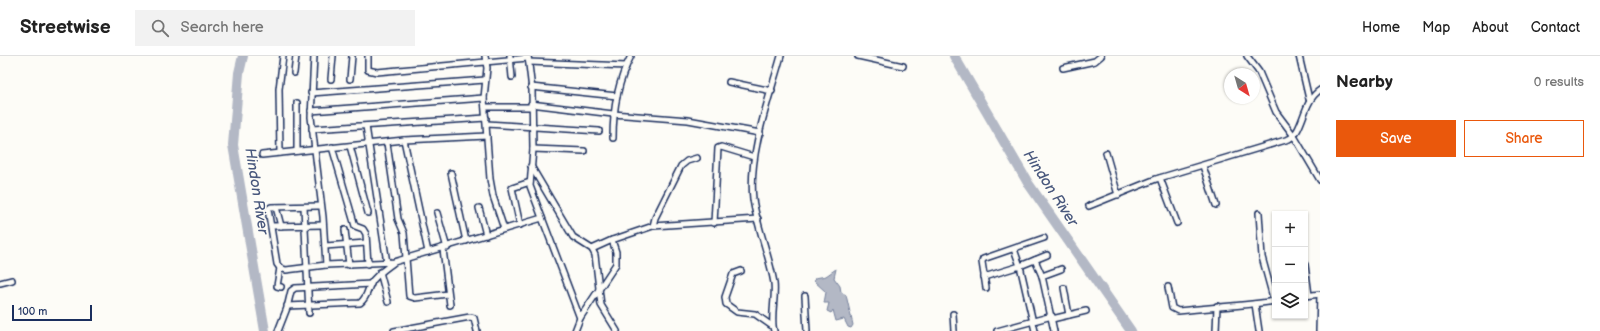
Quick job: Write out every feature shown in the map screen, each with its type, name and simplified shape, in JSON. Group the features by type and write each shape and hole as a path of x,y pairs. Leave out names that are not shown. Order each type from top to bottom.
{"street":[{"path":"280,153 279,89 283,56"},
{"path":"294,73 296,56"},
{"path":"314,56 311,93 312,129 326,265"},
{"path":"331,79 333,56"},
{"path":"350,80 352,56"},
{"path":"368,56 368,70 377,72 485,58 510,57 626,66"},
{"path":"613,138 613,114 626,66 631,56"},
{"path":"773,329 775,297 774,282 753,193 754,157 781,56"},
{"path":"858,56 903,66"},
{"path":"1063,68 1095,61 1101,56"},
{"path":"1247,56 1258,72 1276,112 1318,172 1320,180"},
{"path":"1300,56 1309,99"},
{"path":"510,57 512,77"},
{"path":"485,58 484,98 487,121 491,188 504,229"},
{"path":"528,59 531,87 532,149 530,182 532,195 580,318"},
{"path":"311,93 485,80"},
{"path":"729,82 772,91"},
{"path":"531,87 617,96"},
{"path":"1089,206 1160,178 1239,155 1294,136 1309,99 1320,90"},
{"path":"311,111 484,98"},
{"path":"297,103 297,151"},
{"path":"485,106 531,106 688,120 760,133"},
{"path":"312,129 487,121 599,131"},
{"path":"366,126 383,231 386,263"},
{"path":"262,155 404,140 487,136"},
{"path":"404,140 428,252"},
{"path":"386,143 398,219 404,233 408,259 408,293 410,297 415,298 448,294"},
{"path":"350,146 368,213"},
{"path":"332,147 355,226 364,230 368,264"},
{"path":"714,223 718,148 721,147 754,157"},
{"path":"532,149 584,151"},
{"path":"1106,153 1118,195"},
{"path":"653,226 655,218 681,166 687,161 697,158"},
{"path":"531,166 573,237 592,250 597,260 598,289 601,305 617,331"},
{"path":"1203,166 1216,205"},
{"path":"451,173 466,241"},
{"path":"1160,178 1177,223"},
{"path":"520,224 512,188 530,182"},
{"path":"304,206 307,268 306,286 309,313"},
{"path":"320,206 276,207 268,209 272,226 277,264 280,268 286,270 326,265 394,262 542,218"},
{"path":"276,207 281,226"},
{"path":"478,208 486,235"},
{"path":"1259,213 1262,257 1272,294"},
{"path":"437,214 445,248 450,305"},
{"path":"592,250 612,240 653,226 758,219"},
{"path":"272,226 304,224 323,225"},
{"path":"345,230 350,265"},
{"path":"986,288 983,259 1044,238"},
{"path":"575,331 580,318 616,264 616,252 612,240"},
{"path":"325,246 366,244"},
{"path":"1014,249 1020,266 1035,331"},
{"path":"984,277 1020,266 1047,255"},
{"path":"1035,260 1042,276 1054,331"},
{"path":"288,306 298,304 308,306 360,303 367,296 371,284 380,272 394,262"},
{"path":"280,268 276,286 281,287"},
{"path":"1042,276 1061,269"},
{"path":"741,271 733,274 725,297 726,304 737,312 756,314 773,329"},
{"path":"380,272 388,302"},
{"path":"0,283 12,280"},
{"path":"278,331 288,306 292,289 306,286 371,284"},
{"path":"1168,287 1172,308 1175,311 1272,301"},
{"path":"1064,288 1069,315"},
{"path":"1308,296 1320,294 1319,331"},
{"path":"805,296 807,331"},
{"path":"1255,304 1259,331"},
{"path":"1216,331 1217,306"},
{"path":"997,331 1086,311"},
{"path":"953,314 954,331"},
{"path":"394,331 470,316 476,321 477,331"}],"shaded area":[{"path":"836,269 834,278 840,286 841,292 846,295 853,325 851,328 848,327 844,319 836,321 833,310 831,313 827,311 829,303 824,303 826,292 814,281 815,278 826,276"}],"waterway":[{"name":"Hindon River","path":"243,56 239,73 233,145 265,331"},
{"name":"Hindon River","path":"954,56 1028,183 1131,331"}]}
